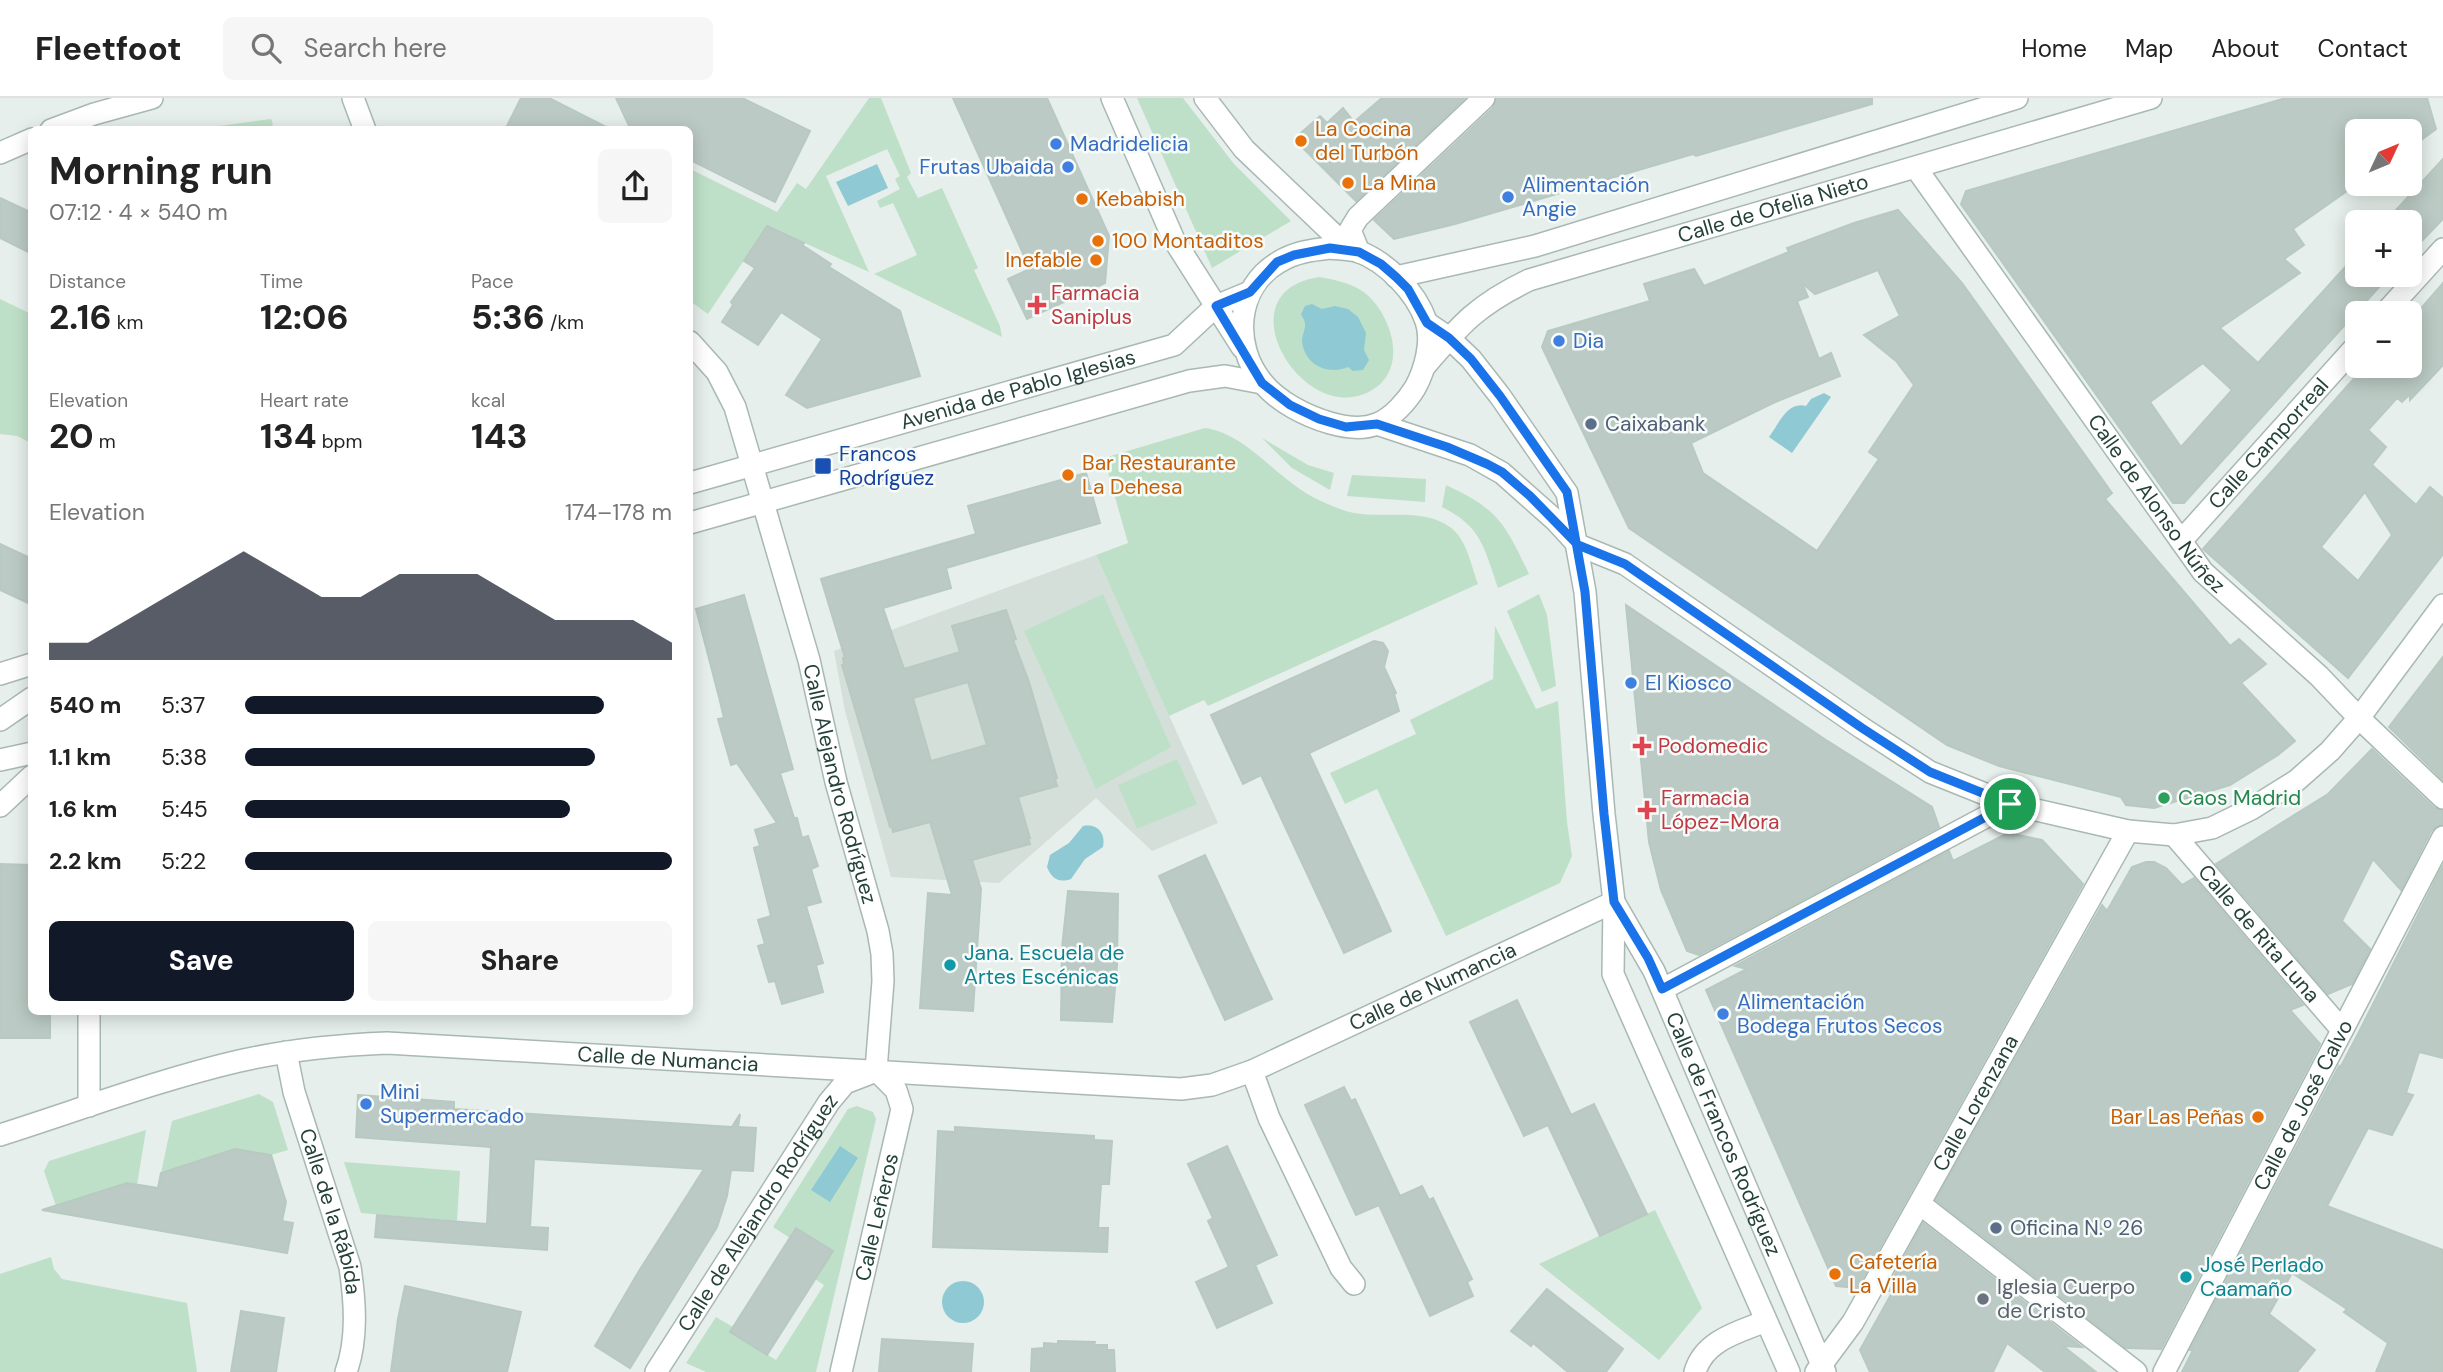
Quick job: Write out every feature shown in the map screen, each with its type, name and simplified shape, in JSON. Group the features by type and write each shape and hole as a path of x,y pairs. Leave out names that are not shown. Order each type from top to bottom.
{"street":[{"path":"62,126 152,98"},
{"path":"353,98 364,126"},
{"path":"1112,98 1174,240 1262,383 1290,405 1319,419 1346,427 1377,424 1458,451 1502,472 1578,545 1625,564 1930,772 2010,804 2128,831 2174,835 2205,830 2227,822 2296,782 2330,751 2359,718 2443,605"},
{"path":"1205,98 1244,149 1354,251 1381,264 1408,289 1427,323 1428,346 1424,367 1409,397 1397,410 1377,424"},
{"path":"1354,251 1350,230 1357,216 1484,98"},
{"name":"Calle de Ofelia Nieto","path":"1396,277 1535,246 2017,98"},
{"name":"Calle de Ofelia Nieto","path":"1424,367 1475,311 1529,279 2151,98"},
{"path":"0,153 28,141"},
{"name":"Calle de Alonso Núñez","path":"1916,168 2203,572 2319,676 2443,798"},
{"path":"2396,301 2443,249"},
{"path":"1246,353 1242,324 1244,306 1250,292 1277,262 1309,250 1354,251"},
{"name":"Avenida de Pablo Iglesias","path":"693,482 1174,345 1216,306 1250,292"},
{"name":"Calle de Francos Rodríguez","path":"1427,323 1449,338 1471,359 1567,492 1585,592 1614,902 1613,974 1789,1372"},
{"name":"Calle Alejandro Rodríguez","path":"693,345 718,372 727,389 754,465 809,660 836,782 882,954 883,981 876,1070"},
{"name":"Calle Camporreal","path":"2181,541 2345,358"},
{"name":"Avenida de Pablo Iglesias","path":"693,522 1189,381 1225,376 1262,383"},
{"path":"0,674 28,665"},
{"path":"0,720 28,701"},
{"path":"0,761 28,754"},
{"path":"0,806 28,780"},
{"path":"1662,989 2010,804"},
{"name":"Calle Lorenzana","path":"1821,1369 1853,1322 2128,831"},
{"name":"Calle de Rita Luna","path":"2174,835 2342,1030"},
{"name":"Calle de José Calvo","path":"2164,1372 2443,837"},
{"name":"Calle de Francos Rodríguez","path":"1614,902 1648,958 1662,989 1821,1369"},
{"name":"Calle de Numancia","path":"0,1135 199,1072 286,1052 349,1045 431,1044 1181,1089 1212,1085 1252,1071 1614,902"},
{"path":"89,1015 89,1107"},
{"name":"Calle de la Rábida","path":"286,1052 294,1092 350,1267 354,1325 346,1372"},
{"name":"Calle de Alejandro Rodríguez","path":"656,1372 829,1102 845,1083 876,1070"},
{"name":"Calle Leñeros","path":"841,1372 902,1109 896,1090 876,1070"},
{"path":"1252,1071 1269,1118 1341,1268 1354,1284"},
{"path":"1920,1204 2137,1372"},
{"path":"1691,1370 1716,1341 1766,1321"}],"shaded area":[{"path":"1096,555 1218,823 1152,851 1096,798 999,883 891,877 845,711 834,651"}],"green space":[{"path":"869,98 881,98 911,173 907,177 918,198 942,188 978,268 974,270 1000,326 1002,337 874,274 917,255 893,203 880,208 877,201 900,189 895,179 900,176 887,149 826,176 869,272 767,226 708,314 693,303 693,170 777,212 797,183 806,189"},
{"path":"1137,98 1183,98 1234,164 1291,221 1212,268"},
{"path":"271,119 273,124 272,126 219,126"},
{"path":"1320,277 1349,284 1365,293 1384,317 1390,331 1393,346 1388,374 1378,386 1364,394 1339,397 1316,389 1295,372 1281,350 1274,327 1277,304 1291,287"},
{"path":"0,299 28,313 28,442 17,436 0,434"},
{"path":"1205,428 1236,439 1306,493 1346,511 1373,515 1419,516 1440,521 1461,538 1478,584 1208,706 1204,700 1169,716 1096,555 1128,543 1104,458"},
{"path":"1262,438 1308,465 1334,473 1330,490 1292,468"},
{"path":"1352,475 1426,479 1425,502 1347,496"},
{"path":"1446,485 1478,502 1498,519 1529,574 1498,588 1485,550 1474,531 1466,522 1442,507"},
{"path":"1103,594 1171,747 1096,789 1024,631"},
{"path":"1539,594 1547,615 1556,686 1542,692 1507,611"},
{"path":"1495,626 1536,709 1558,701 1572,856 1560,883 1446,936 1377,789 1345,804 1330,773 1416,734 1410,720 1493,679"},
{"path":"1177,759 1197,804 1137,829 1118,785"},
{"path":"259,1094 273,1102 288,1150 271,1155 235,1149 161,1173 172,1121"},
{"path":"857,1106 873,1112 876,1119 816,1372 706,1372 686,1363 716,1317 733,1327 731,1332 776,1360 824,1285 815,1279 833,1251 797,1228 790,1238 773,1227 848,1109"},
{"path":"146,1130 137,1185 126,1183 56,1206 44,1171 49,1161"},
{"path":"344,1162 460,1171 457,1221 361,1213"},
{"path":"1655,1210 1702,1308 1659,1360 1539,1264"},
{"path":"51,1257 54,1269 62,1279 187,1303 197,1372 0,1372 0,1274"}],"water":[{"path":"877,164 888,188 848,206 836,182"},
{"path":"1312,304 1322,309 1335,306 1348,309 1358,317 1366,333 1364,350 1369,360 1363,370 1353,371 1348,367 1325,369 1307,356 1302,341 1305,321 1301,314 1305,306"},
{"path":"1824,393 1831,397 1792,453 1769,437 1789,410 1799,405 1806,406 1811,399"},
{"path":"1083,826 1093,826 1100,830 1103,847 1085,859 1071,879 1056,879 1047,867 1050,855 1069,843"},
{"path":"840,1146 858,1158 830,1202 811,1190"},
{"path":"963,1281 978,1287 984,1302 978,1317 963,1323 948,1317 942,1302 948,1287"}],"building":[{"path":"521,98 549,98 604,126 507,126"},
{"path":"616,98 742,98 810,131 775,202 693,161 693,126 629,126"},
{"path":"953,98 1047,98 1109,236 1105,283 1027,319 1008,279 1030,269"},
{"path":"1382,98 1465,98 1356,201 1294,139 1320,116 1327,123 1343,108 1354,122"},
{"path":"1497,98 1872,98 1872,104 1696,156 1693,154 1455,224 1394,239 1374,220 1493,108"},
{"path":"2286,98 2427,98 2436,129 2422,139 2422,119 2345,119 2345,192 2293,229 2304,245 2284,259 2300,273 2220,328 2258,363 2345,267 2345,287 2379,287 2367,301 2345,301 2345,325 2184,503 2173,503 1961,204 1966,191","holes":["2203,363 2232,390 2181,447 2150,402"]},
{"path":"2443,159 2443,219 2422,241 2422,210 2396,210 2409,196 2422,196 2422,182"},
{"path":"0,198 28,211 28,252 0,238"},
{"path":"1898,210 1962,283 2112,493 2105,499 2230,646 2239,639 2266,664 2241,683 2295,741 2230,785 2154,808 2126,805 2121,797 1999,766 1947,745 1629,528 1542,347 1548,331 1650,301 1644,284 1694,269 1704,286 1789,252 1787,248","holes":["1878,270 1900,316 1864,335 1896,361 1914,385 1869,452 1879,459 1817,551 1703,473 1691,443 1773,403 1840,376 1831,353 1819,359 1797,301 1808,297 1802,283 1815,294"]},
{"path":"767,226 804,243 802,245 831,264 829,267 900,311 920,376 807,408 786,395 822,339 781,312 758,345 722,322 733,305 731,302 755,268 744,261"},
{"path":"2443,283 2443,365 2410,400 2410,394 2402,402 2397,398 2368,430 2386,447 2372,465 2416,505 2430,487 2443,498 2443,554 2348,678 2203,549 2354,378 2422,378 2422,307","holes":["2365,492 2392,535 2358,581 2321,547"]},
{"path":"1086,473 1100,523 946,568 951,588 883,608 904,669 960,652 952,626 1006,610 1057,778 1057,786 1018,797 1030,844 972,860 981,889 973,1011 920,1008 928,893 952,895 930,822 893,832 892,826 890,827 842,665 845,658 821,579 976,534 968,506","holes":["968,682 987,745 931,761 913,698"]},
{"path":"0,544 28,557 28,603 0,590"},
{"path":"744,595 793,769 780,773 802,838 808,836 818,866 811,869 821,902 806,906 823,963 816,965 823,992 782,1004 775,981 769,982 758,946 765,944 758,920 771,916 754,848 760,846 755,830 777,823 737,763 731,765 718,719 724,718 696,609"},
{"path":"1626,605 1826,740 1932,807 1939,827 1699,955 1687,951 1661,890 1649,842"},
{"path":"1374,641 1383,643 1388,651 1384,667 1396,693 1394,694 1399,711 1309,753 1391,931 1344,953 1261,775 1243,784 1211,715"},
{"path":"2443,657 2443,780 2389,727"},
{"path":"2372,749 2434,808 2443,811 2443,824 2431,831 2401,890 2373,859 2342,921 2370,949 2352,984 2328,994 2216,864 2328,794"},
{"path":"2008,833 2042,840 2083,884 1857,1288 1836,1286 1706,990 1747,969 1735,966 1949,851 1953,861"},
{"path":"1205,855 1272,999 1225,1020 1159,876"},
{"path":"2154,862 2166,868 2182,885 2194,878 2303,1005 2290,1010 2320,1044 2161,1349 2126,1348 1936,1200 2102,905 2107,911 2132,867"},
{"path":"0,864 28,865 28,1015 50,1015 50,1038 0,1038"},
{"path":"2443,865 2443,1058 2419,1052 2406,1093 2413,1095 2392,1135 2368,1128 2327,1206 2443,1250 2443,1372 2376,1372 2388,1343 2344,1312 2347,1309 2292,1273 2269,1314 2315,1350 2297,1372 2182,1372 2193,1350 2190,1350 2358,1034"},
{"path":"1068,891 1118,894 1117,965 1112,1022 1061,1020 1062,948"},
{"path":"1517,1000 1571,1115 1594,1104 1647,1214 1600,1236 1548,1125 1524,1136 1470,1022"},
{"path":"1344,1087 1351,1101 1355,1099 1400,1196 1422,1186 1429,1200 1433,1198 1472,1279 1467,1282 1473,1296 1430,1316 1379,1205 1356,1215 1305,1105"},
{"path":"358,1095 454,1102 454,1109 732,1127 740,1114 738,1127 756,1128 753,1171 731,1170 727,1196 717,1227 630,1368 595,1346 704,1169 534,1159 530,1227 548,1228 547,1250 375,1237 377,1215 487,1224 491,1147 356,1137"},
{"path":"955,1127 1094,1136 1094,1140 1112,1141 1109,1184 1101,1184 1098,1228 1108,1228 1107,1252 933,1247 938,1131 955,1132"},
{"path":"1227,1146 1277,1255 1255,1265 1272,1303 1217,1328 1196,1282 1229,1267 1208,1221 1213,1218 1188,1164"},
{"path":"235,1149 271,1155 286,1202 282,1221 293,1223 287,1253 42,1210 127,1183 158,1188 161,1173"},
{"path":"1923,1223 2082,1347 2063,1346 2096,1372 2045,1372 2007,1343 1993,1372 1870,1372 1860,1350 1893,1291 1886,1291"},
{"path":"796,1228 833,1251 767,1355 730,1332"},
{"path":"405,1286 521,1312 507,1372 391,1372"},
{"path":"1547,1289 1623,1349 1606,1372 1568,1372 1533,1343 1531,1346 1511,1331"},
{"path":"241,1311 284,1318 276,1372 231,1372"},
{"path":"882,1339 973,1344 971,1372 879,1372"},
{"path":"1058,1341 1107,1345 1107,1350 1114,1350 1115,1372 1031,1372 1032,1349 1044,1348 1044,1343 1058,1344"}],"place":[{"name":"La Cocina del Turbón","path":"1301,141"},
{"name":"Madridelicia","path":"1056,144"},
{"name":"Frutas Ubaida","path":"1068,167"},
{"name":"La Mina","path":"1348,183"},
{"name":"Alimentación Angie","path":"1508,197"},
{"name":"Kebabish","path":"1082,199"},
{"name":"100 Montaditos","path":"1098,241"},
{"name":"Inefable","path":"1096,260"},
{"name":"Farmacia Saniplus","path":"1037,305"},
{"name":"Dia","path":"1559,341"},
{"name":"Caixabank","path":"1591,424"},
{"name":"Francos Rodríguez","path":"823,466"},
{"name":"Bar Restaurante La Dehesa","path":"1068,475"},
{"name":"El Kiosco","path":"1631,683"},
{"name":"Podomedic","path":"1642,746"},
{"name":"Caos Madrid","path":"2164,798"},
{"name":"Farmacia López-Mora","path":"1647,810"},
{"name":"Jana. Escuela de Artes Escénicas","path":"950,965"},
{"name":"Alimentación Bodega Frutos Secos","path":"1723,1014"},
{"name":"Mini Supermercado","path":"366,1104"},
{"name":"Bar Las Peñas","path":"2258,1117"},
{"name":"Oficina N.º 26","path":"1996,1228"},
{"name":"Cafetería La Villa","path":"1835,1274"},
{"name":"José Perlado Caamaño","path":"2186,1277"},
{"name":"Iglesia Cuerpo de Cristo","path":"1983,1299"}],"route":[{"path":"2010,804 1662,989 1648,958 1614,902 1585,592 1578,545 1567,492 1471,359 1449,338 1427,323 1408,289 1396,277 1381,264 1359,252 1330,248 1294,255 1277,262 1250,292 1216,306 1262,383 1290,405 1319,419 1346,427 1377,424 1470,455 1502,472 1578,545 1625,564 1930,772 2010,804"}]}
